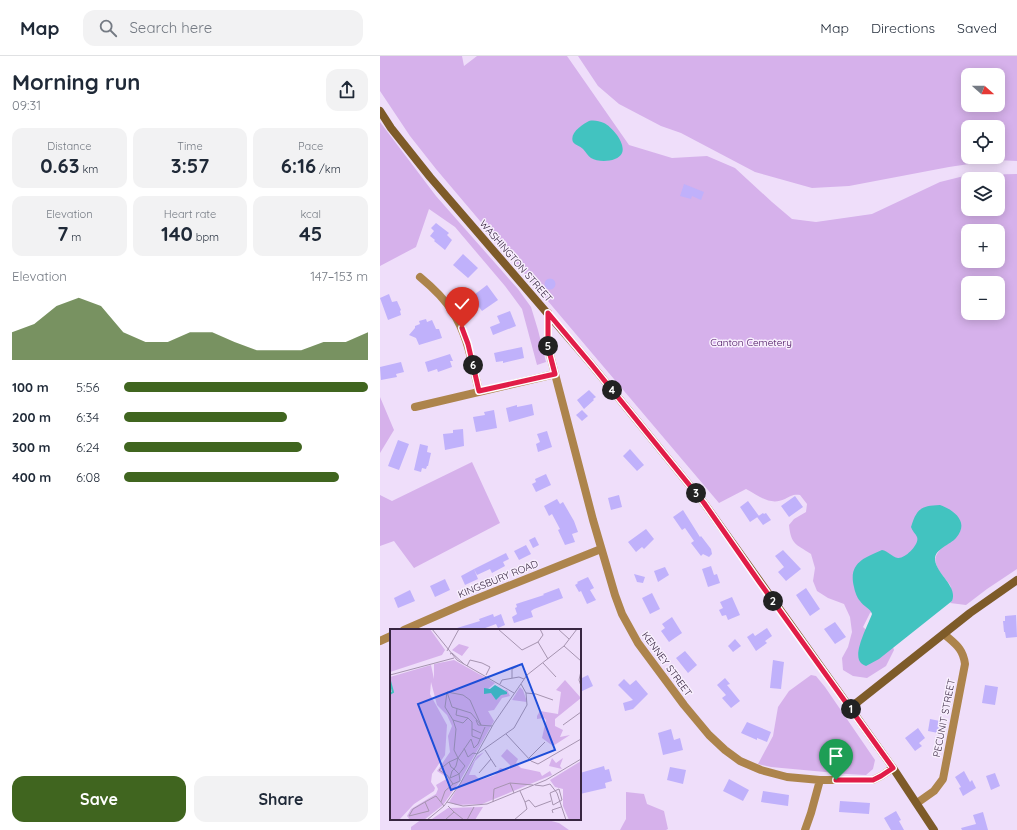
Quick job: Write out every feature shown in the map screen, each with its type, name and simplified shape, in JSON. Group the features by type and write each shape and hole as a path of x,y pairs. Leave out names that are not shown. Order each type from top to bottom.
{"main road":[{"name":"WASHINGTON STREET","path":"380,111 391,128 426,172 591,364 704,503 893,768 934,830"},
{"path":"850,708 970,613 1017,580"}],"street":[{"path":"420,277 437,292 452,310 462,328 468,344 479,391"},
{"name":"KENNEY STREET","path":"548,313 548,347 601,549 622,614 638,643 684,705 709,735 725,750 740,761 760,770 787,777 820,780 873,780 893,768"},
{"path":"415,407 555,374"},
{"name":"KINGSBURY ROAD","path":"406,629 466,603 601,549"},
{"name":"PECUNIT STREET","path":"917,803 934,791 943,779 965,664 964,654 961,649 944,634"},
{"path":"380,641 390,638"},
{"path":"804,830 811,813 820,780"}],"green space":[{"name":"Canton Cemetery","path":"380,56 462,56 464,66 477,56 567,56 629,145 672,158 707,156 735,168 792,219 816,222 872,214 940,182 961,177 961,216 1005,216 1005,174 1017,174 1017,569 966,605 950,603 952,601 951,587 937,567 935,560 942,548 870,613 863,627 872,635 891,641 894,650 886,666 867,678 853,676 843,670 842,658 848,647 852,632 850,617 844,604 828,598 817,591 813,581 815,568 811,554 798,546 791,537 789,525 794,519 806,512 807,504 800,495 794,495 780,501 769,501 746,489 719,503 436,169 410,136 380,91"},
{"path":"578,56 1017,56 1017,161 1005,160 1005,120 961,120 961,164 969,164 849,186 812,188 755,172 681,133 661,126 619,104 598,86"},
{"path":"380,122 436,196 518,289 531,307 546,362 537,365 522,309 505,286 455,227 429,209 416,247 380,266"},
{"path":"380,397 394,430 380,453"},
{"path":"472,462 500,523 414,568 394,541 380,546 380,495 392,501"},
{"path":"811,675 816,676 825,687 875,760 873,769 866,775 771,767 758,764 773,736 778,707 789,691"},
{"path":"626,792 644,794 647,804 664,811 668,829 620,830 626,819"},
{"path":"421,820 548,820 559,823 569,830 411,830 411,827"}],"shaded area":[{"path":"589,121 604,123 611,128 618,136 622,145 623,149 620,156 608,161 594,160 582,148 573,142 572,139 575,132"},
{"path":"940,505 955,513 961,522 960,532 956,538 940,550 935,556 939,571 952,590 952,601 879,659 866,666 861,663 858,655 862,637 872,614 859,600 856,593 853,579 855,567 859,562 882,550 898,558 908,554 914,547 917,540 911,527 915,516 924,507"}],"building":[{"path":"684,184 704,192 701,200 692,196 691,199 680,196"},
{"path":"436,223 449,233 447,235 452,240 445,250 430,236 434,231 431,228"},
{"path":"463,254 478,268 468,278 453,265"},
{"path":"550,278 554,280 556,284 554,288 550,290 546,288 544,284 546,280"},
{"path":"487,285 498,300 482,311 476,303 479,301 474,295"},
{"path":"389,294 392,302 397,301 401,310 401,315 388,320 380,298"},
{"path":"510,311 516,326 493,335 490,327 500,323 497,316"},
{"path":"426,319 427,322 432,320 436,329 439,329 442,338 419,345 416,338 409,335 415,326 420,324 419,321"},
{"path":"522,347 524,358 503,363 503,361 496,362 494,353"},
{"path":"450,354 453,361 450,361 452,367 438,372 437,369 428,372 425,362"},
{"path":"401,362 404,372 396,374 397,377 381,380 380,367"},
{"path":"589,390 596,397 584,409 577,400"},
{"path":"532,404 534,415 509,422 506,408 517,405 517,407"},
{"path":"494,410 497,428 476,432 473,417 485,415 484,412"},
{"path":"582,410 588,416 582,421 576,415"},
{"path":"463,429 464,446 445,450 443,434 453,433 453,430"},
{"path":"547,431 552,447 538,452 536,444 540,442 537,434"},
{"path":"398,440 409,444 399,470 388,466"},
{"path":"420,444 428,446 427,452 431,453 428,466 426,469 422,468 421,472 414,470"},
{"path":"630,449 644,465 637,471 623,456"},
{"path":"546,474 551,485 536,492 532,484 536,482 535,479"},
{"path":"619,495 622,507 611,510 608,498"},
{"path":"795,496 803,507 789,517 781,506"},
{"path":"557,499 560,504 563,502 574,521 578,532 572,534 575,542 565,545 558,530 560,529 552,514 549,516 544,506"},
{"path":"748,501 759,516 750,522 740,507"},
{"path":"683,510 700,537 701,536 711,549 712,554 709,557 703,554 701,556 691,543 694,541 685,528 682,530 673,517"},
{"path":"763,513 766,513 771,520 763,525 757,517"},
{"path":"646,529 654,539 644,549 642,547 636,552 628,542"},
{"path":"535,537 539,545 533,548 529,540"},
{"path":"526,545 531,554 519,560 514,551"},
{"path":"783,550 801,569 786,581 778,572 784,567 775,556"},
{"path":"506,553 509,559 503,562 505,566 492,573 490,569 477,575 474,569"},
{"path":"711,566 714,575 717,574 720,583 708,587 702,569"},
{"path":"665,567 669,575 658,582 654,571"},
{"path":"474,569 478,579 465,585 461,576"},
{"path":"634,574 645,577 643,583 637,582"},
{"path":"588,577 594,588 590,590 596,600 587,604 581,591 579,592 575,585 578,583 577,582"},
{"path":"445,579 450,590 435,597 430,586"},
{"path":"559,588 563,598 534,609 531,611 533,617 514,623 512,617 517,614 515,608 517,607 516,604 544,595 543,594"},
{"path":"806,588 820,609 810,616 796,595"},
{"path":"410,590 415,601 398,608 394,598"},
{"path":"652,593 660,609 650,614 642,598"},
{"path":"732,597 740,615 728,620 726,615 722,616 719,610 723,608 720,602"},
{"path":"493,614 494,617 501,614 505,625 498,628 496,624 483,629 457,629 480,621 479,619"},
{"path":"1016,615 1017,637 1006,638 1003,621 1005,621 1005,616"},
{"path":"672,617 682,633 669,642 661,631 665,628 662,624"},
{"path":"835,622 846,637 835,644 824,629"},
{"path":"767,628 772,636 765,641 767,643 756,651 747,637 753,633 755,636"},
{"path":"735,639 741,646 733,652 728,646"},
{"path":"685,651 697,665 688,673 676,658"},
{"path":"773,660 784,662 781,689 770,688"},
{"path":"588,675 593,686 581,692 581,678"},
{"path":"725,678 730,684 727,685 740,701 731,708 722,698 726,695 717,685"},
{"path":"624,679 630,685 636,680 648,694 633,709 625,711 623,703 633,700 618,685"},
{"path":"985,685 998,687 995,705 982,703"},
{"path":"930,719 940,721 938,733 928,731"},
{"path":"747,722 771,732 767,742 757,738 757,740 741,733"},
{"path":"918,728 925,738 919,743 922,746 915,751 905,738"},
{"path":"671,729 674,740 680,738 683,750 663,755 658,733"},
{"path":"604,766 605,770 609,769 612,781 605,783 606,788 581,794 581,773"},
{"path":"670,767 686,770 683,784 667,780"},
{"path":"964,771 970,782 972,780 976,788 963,796 959,788 961,787 955,777"},
{"path":"995,773 1000,786 991,790 986,776"},
{"path":"729,779 749,790 743,801 723,791"},
{"path":"763,791 789,795 788,806 761,802"},
{"path":"840,801 870,803 869,814 839,812"},
{"path":"896,811 904,830 891,830 884,818"},
{"path":"983,812 988,830 962,830 961,828 976,824 973,815"}],"route":[{"path":"462,328 468,344 479,391 555,374 548,347 548,313 655,441 704,503 893,768 873,780 836,780"}]}
